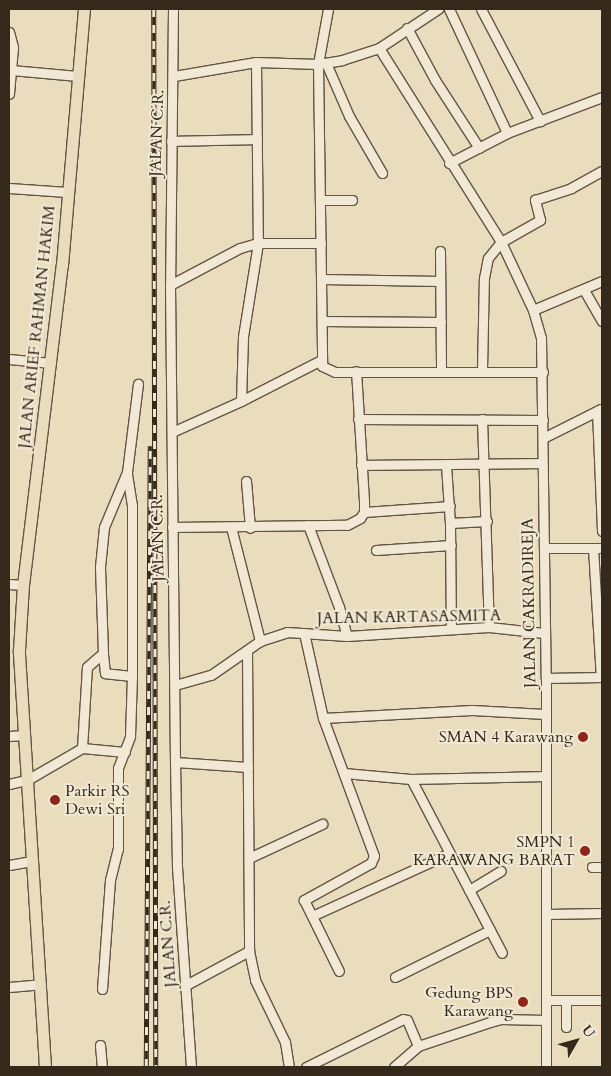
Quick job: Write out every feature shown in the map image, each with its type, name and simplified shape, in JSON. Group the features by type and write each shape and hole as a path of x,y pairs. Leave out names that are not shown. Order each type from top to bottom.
{"main road":[{"name":"JALAN ARIEF RAHMAN HAKIM","path":"44,1067 41,984 19,650 23,585 51,363 84,9"}],"street":[{"name":"JALAN C.R.","path":"172,9 174,76 171,141 170,285 175,762 177,867 191,1067"},
{"path":"328,9 322,64 321,360 329,371 482,370 543,372"},
{"path":"174,76 256,62 322,64 379,48 438,9"},
{"path":"449,9 507,133"},
{"path":"481,9 540,121"},
{"path":"407,28 435,80 479,148"},
{"path":"9,32 13,47 9,94"},
{"name":"JALAN CAKRADIREJA","path":"379,48 449,163 501,242 533,310 541,338 546,678 546,1067"},
{"path":"242,401 243,337 258,243 256,62"},
{"path":"322,64 349,116 382,172"},
{"path":"11,70 78,76"},
{"path":"449,163 507,133 602,97"},
{"path":"171,141 257,139"},
{"path":"482,370 485,264 501,242 540,220 535,200 571,188 602,171"},
{"path":"9,188 67,192"},
{"path":"322,200 352,200"},
{"path":"170,285 233,252 258,243 321,243"},
{"path":"440,252 441,371"},
{"path":"322,279 440,281"},
{"path":"533,310 602,281"},
{"path":"584,290 602,321"},
{"path":"322,321 441,322"},
{"path":"9,359 51,363"},
{"path":"172,432 242,401 321,360"},
{"path":"172,527 250,528 347,525 356,522 364,512 356,371"},
{"path":"132,676 105,673 100,567 104,527 126,472 138,384"},
{"path":"543,438 600,410 602,531"},
{"path":"482,419 487,521 489,627"},
{"path":"358,420 543,420"},
{"path":"361,465 542,463"},
{"path":"446,465 450,506 451,629"},
{"path":"102,989 110,880 118,850 118,768 130,736 132,505 126,472"},
{"path":"246,480 250,528"},
{"path":"364,512 450,506"},
{"path":"450,523 487,521"},
{"path":"308,525 339,607 347,636"},
{"path":"232,527 260,641"},
{"path":"376,550 451,545"},
{"path":"544,548 598,548 602,677 546,678"},
{"path":"9,584 23,585"},
{"name":"JALAN KARTASASMITA","path":"175,685 211,675 260,641 287,632 347,636 489,627 544,633"},
{"path":"304,633 323,718 373,860 305,898 304,905 312,916 339,971"},
{"path":"247,651 249,951 255,980 286,1042 289,1067"},
{"path":"82,748 87,667 103,653"},
{"path":"323,718 472,710 546,714"},
{"path":"9,736 24,735"},
{"path":"9,784 27,780 82,748 125,752"},
{"path":"175,762 248,767"},
{"path":"344,774 411,779 546,776"},
{"path":"411,779 448,854 470,890 502,953"},
{"path":"249,858 322,824"},
{"path":"312,916 448,854"},
{"path":"9,865 32,860"},
{"path":"592,867 602,867"},
{"path":"470,890 501,871"},
{"path":"547,914 602,913"},
{"path":"395,977 490,930"},
{"path":"186,985 249,951"},
{"path":"9,987 41,984"},
{"path":"546,1000 602,1000"},
{"path":"566,1000 566,1027"},
{"path":"306,1067 402,1019 407,1020 418,1046"},
{"path":"394,1067 404,1055 418,1046 502,1019 546,1020"},
{"path":"100,1045 102,1067"}],"railway":[{"path":"154,9 156,1067"},
{"path":"146,1067 150,446"}],"place":[{"name":"SMAN 4 Karawang","path":"583,737"},
{"name":"Parkir RS Dewi Sri","path":"55,800"},
{"name":"SMPN 1 KARAWANG BARAT","path":"585,851"},
{"name":"Gedung BPS Karawang","path":"523,1002"}]}
